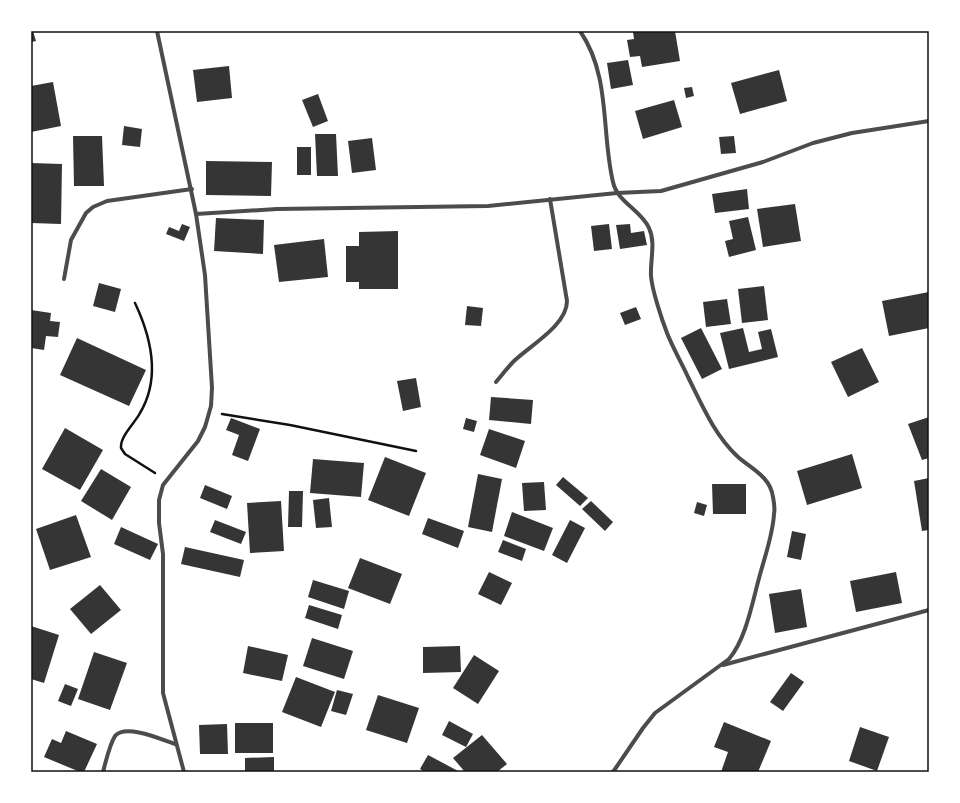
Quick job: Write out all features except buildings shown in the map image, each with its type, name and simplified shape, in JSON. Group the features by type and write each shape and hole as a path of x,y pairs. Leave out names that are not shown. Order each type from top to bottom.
{"street":[{"path":"157,31 177,129 192,189 196,214 205,275 212,388 210,412 205,427 198,441 163,485 159,500 159,523 163,554 163,693 175,744 184,772"},
{"path":"580,31 589,47 602,85 610,168 614,186 617,192 649,228 652,241 651,277 667,332 710,423 722,440 765,479 773,495 774,514 769,540 749,615 735,652 720,665 655,713 613,772"},
{"path":"196,214 277,209 488,206 617,192 661,192 763,162 826,140 852,133 929,121"},
{"path":"64,280 71,240 83,217 93,207 107,201 192,189"},
{"path":"496,382 514,361 546,334 566,313 567,301 550,199"},
{"path":"720,665 929,610"},
{"path":"103,772 115,737 120,732 134,731 175,744"}],"path":[{"path":"135,303 146,326 150,341 150,389 147,399 122,441 121,448 125,454 167,481"},
{"path":"210,412 290,425 416,451"}]}
